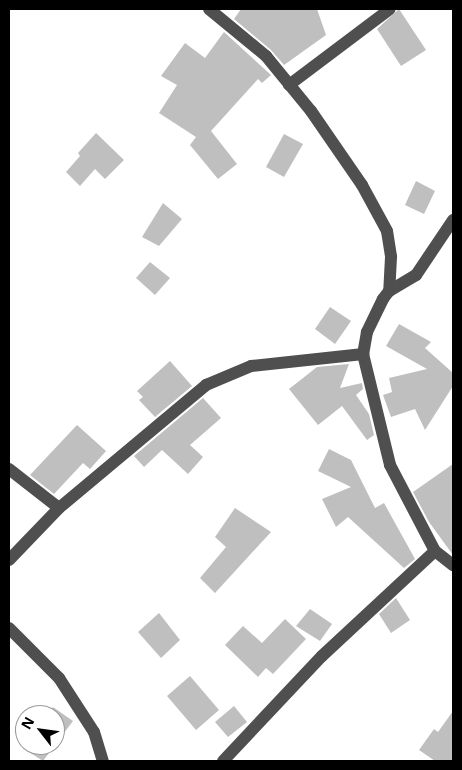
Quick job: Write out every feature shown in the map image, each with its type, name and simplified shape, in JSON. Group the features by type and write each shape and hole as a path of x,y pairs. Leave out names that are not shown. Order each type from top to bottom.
{"street":[{"path":"209,9 266,56 362,185 387,231 391,257 388,291 367,332 363,354 390,465 435,551 453,565"},
{"path":"289,85 390,9"},
{"path":"388,291 416,275 453,220"},
{"path":"9,560 59,508 206,385 251,366 363,354"},
{"path":"9,469 59,508"},
{"path":"223,761 322,656 435,551"},
{"path":"9,628 58,678 94,732 103,761"}],"building":[{"path":"241,9 317,9 326,35 284,65 271,50 234,19"},
{"path":"399,9 426,50 401,66 377,29"},
{"path":"224,32 271,75 262,83 258,79 211,131 237,164 218,179 190,145 196,137 159,113 177,85 161,76 185,43 205,58"},
{"path":"96,133 124,160 105,179 95,169 80,186 66,172 80,156 78,153"},
{"path":"284,134 303,144 284,177 266,167"},
{"path":"416,181 435,191 424,214 405,205"},
{"path":"163,203 182,219 159,246 142,237"},
{"path":"150,262 170,278 155,295 136,278"},
{"path":"330,307 351,321 335,344 315,329"},
{"path":"399,324 431,342 425,348 453,373 453,386 425,430 415,409 391,417 383,395 392,392 389,378 427,369 386,346"},
{"path":"170,361 192,386 155,417 139,400 143,397 137,391"},
{"path":"349,364 340,388 362,383 363,389 356,395 369,414 374,435 367,440 342,406 318,425 289,389 317,367"},
{"path":"203,398 221,418 190,445 203,457 188,474 162,450 144,467 134,456"},
{"path":"77,425 106,451 90,469 83,463 54,494 30,475"},
{"path":"329,449 351,460 375,508 384,503 415,559 404,568 348,517 336,527 322,499 351,487 318,471"},
{"path":"453,464 453,555 429,522 413,492"},
{"path":"235,508 271,532 215,593 200,578 226,547 215,537"},
{"path":"396,598 410,620 391,633 379,614"},
{"path":"310,609 332,624 320,641 296,626"},
{"path":"159,613 180,640 161,658 138,632"},
{"path":"285,619 306,639 273,674 266,668 258,677 225,645 243,626 262,643"},
{"path":"190,676 219,710 196,730 167,696"},
{"path":"234,706 247,722 228,737 215,722"},
{"path":"453,711 453,761 435,761 419,750 434,729 438,732"},
{"path":"65,715 73,721 65,732"},
{"path":"34,755 48,755 43,761"}]}
